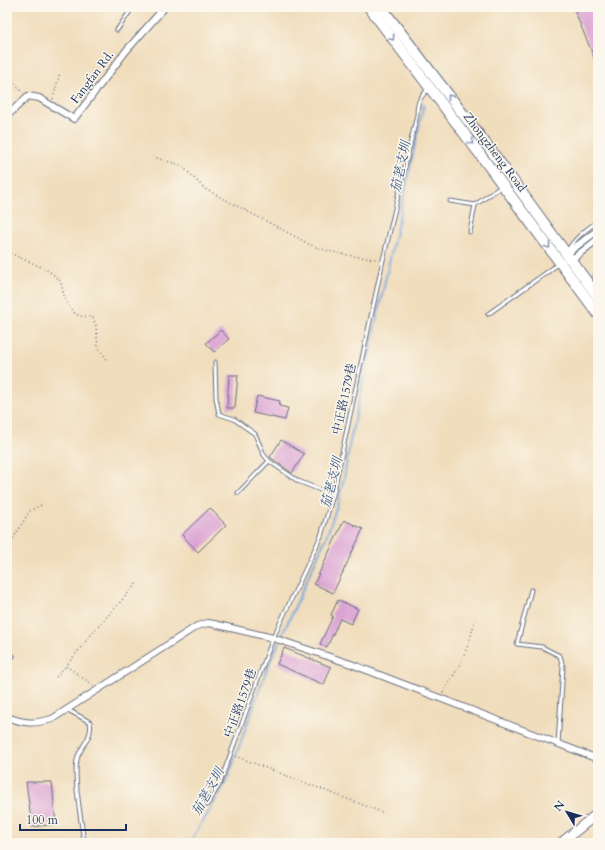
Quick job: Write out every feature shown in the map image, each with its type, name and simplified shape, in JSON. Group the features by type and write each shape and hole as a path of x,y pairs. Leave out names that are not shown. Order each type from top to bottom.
{"main road":[{"name":"Zhongzheng Road","path":"369,7 503,185 598,297"},
{"name":"Zhongzheng Road","path":"381,7 438,80 566,258 598,314"}],"street":[{"name":"Fangfan Rd.","path":"27,97 39,98 74,119 126,51 165,7"},
{"path":"7,116 27,97"},
{"path":"566,258 598,230"},
{"path":"566,258 598,239"},
{"path":"7,717 14,720 35,723 52,719 196,626 208,623 273,638 351,664 598,759"},
{"path":"561,843 598,813"}],"lane":[{"path":"117,30 133,7"},
{"name":"中正路1579巷","path":"207,805 220,784 273,638 321,536 333,495 383,260 417,115 418,100 438,80"},
{"path":"470,232 475,205 503,185"},
{"path":"450,201 475,205"},
{"path":"488,314 566,258 570,246 578,236 598,221"},
{"path":"214,362 216,398 219,414 234,419 255,434 264,456 268,461 298,481 333,495"},
{"path":"238,493 268,461"},
{"path":"531,590 517,644 542,647 560,656 563,667 558,744"},
{"path":"7,652 13,656"},
{"path":"68,710 90,722 92,729 78,756 77,764 77,785 84,843"}],"path":[{"path":"51,104 60,72"},
{"path":"7,75 27,97"},
{"path":"153,156 181,165 204,189 300,238 305,242 333,252 356,257 383,260"},
{"path":"7,251 16,257 46,269 60,280 64,297 75,314 81,317 88,316 93,318 96,326 98,347 108,361"},
{"path":"7,549 29,512 33,508 44,504"},
{"path":"56,677 137,583"},
{"path":"440,698 467,649 475,620"},
{"path":"66,666 99,690"},
{"path":"230,754 384,813"}],"building":[{"path":"573,7 598,7 598,67"},
{"path":"598,271 598,286 591,276"},
{"path":"221,330 229,339 214,352 206,343"},
{"path":"229,375 238,375 235,408 227,408"},
{"path":"257,396 280,401 279,406 288,408 285,420 253,413"},
{"path":"281,440 304,454 292,473 270,457"},
{"path":"210,508 226,525 198,552 182,535"},
{"path":"344,520 363,529 333,593 314,584"},
{"path":"338,600 358,609 351,624 340,619 327,647 320,644 333,616 331,615"},
{"path":"284,648 331,667 324,685 277,664"},
{"path":"26,782 52,782 56,824 32,827"}],"waterway":[{"name":"茄荖支圳","path":"189,843 228,778 266,671 325,540 337,506 424,104"}]}
